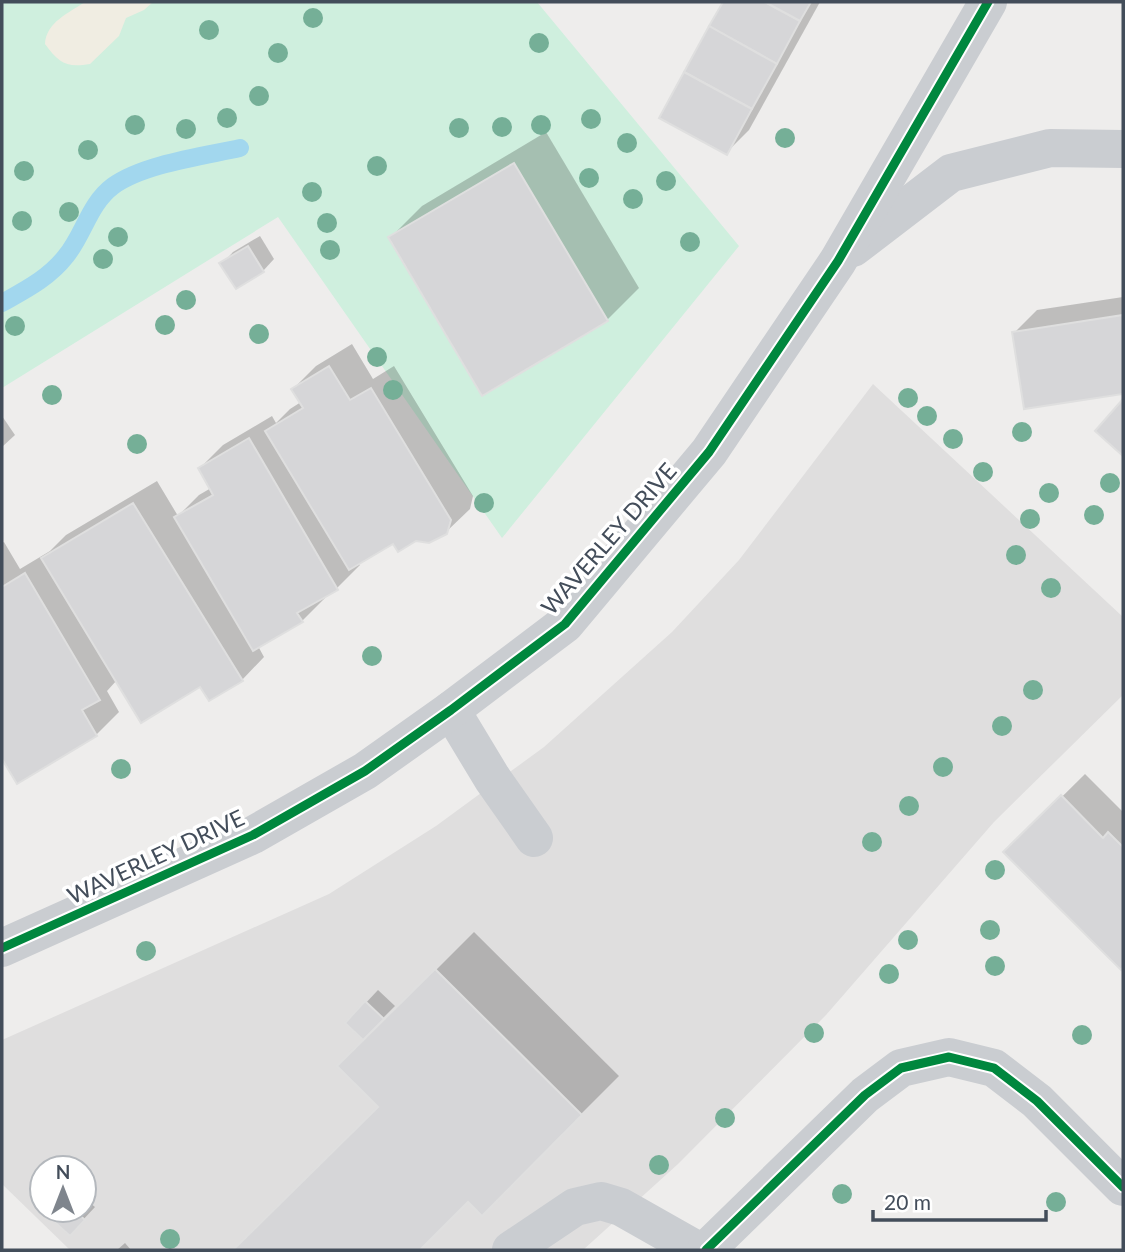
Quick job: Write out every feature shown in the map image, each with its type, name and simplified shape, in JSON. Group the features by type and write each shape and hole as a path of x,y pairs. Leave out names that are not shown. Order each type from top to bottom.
{"street":[{"name":"WAVERLEY DRIVE","path":"2,948 253,835 365,771 565,624 709,452 838,261 988,2"},
{"path":"838,261 951,173 1050,148 1123,149"},
{"path":"451,710 492,778 534,838"},
{"path":"706,1250 865,1095 901,1068 949,1056 994,1068 1037,1101 1123,1187"},
{"path":"511,1250 575,1207 601,1201 621,1207 697,1250"}],"shaded area":[{"path":"873,384 1123,617 1123,695 994,822 826,1015 678,1164 583,1250 70,1250 43,1224 98,1224 98,1154 28,1154 28,1209 2,1184 2,1040 329,894 436,826 544,747 672,632 739,560"}],"green space":[{"path":"2,2 537,2 739,246 502,538 278,217 2,388"}],"sand":[{"path":"85,2 153,2 144,10 126,18 119,36 90,64 64,63 45,44 46,36 59,19"}],"building":[{"path":"723,2 765,2 800,21 777,64 709,26"},
{"path":"765,2 811,2 800,21"},
{"path":"709,26 777,64 752,109 684,72"},
{"path":"684,72 752,109 727,155 659,118"},
{"path":"514,163 608,321 482,396 388,237"},
{"path":"248,246 264,272 236,289 219,263"},
{"path":"1123,315 1123,394 1024,409 1012,332"},
{"path":"329,366 350,400 371,388 451,520 447,534 429,543 416,541 398,552 393,544 349,570 265,431 303,408 291,389"},
{"path":"1123,399 1123,456 1095,431"},
{"path":"249,438 338,590 297,613 303,622 253,651 174,517 213,495 198,468"},
{"path":"133,503 243,681 209,701 200,687 141,723 41,558"},
{"path":"25,573 100,700 82,710 97,736 17,784 2,759 2,587"},
{"path":"1061,795 1103,838 1108,832 1123,847 1121,970 1003,852"},
{"path":"435,969 582,1115 482,1216 468,1202 420,1250 233,1250 378,1107 337,1066"},
{"path":"365,1001 384,1019 363,1040 345,1023"},
{"path":"57,1224 81,1224 70,1236"}],"waterway":[{"path":"2,303 36,283 59,264 72,247 98,201 113,186 157,166 240,148"}],"cycle path":[{"path":"2,948 253,835 365,771 565,624 709,452 838,261 988,2"},
{"path":"706,1250 865,1095 901,1068 949,1057 994,1068 1037,1101 1123,1187"}]}
